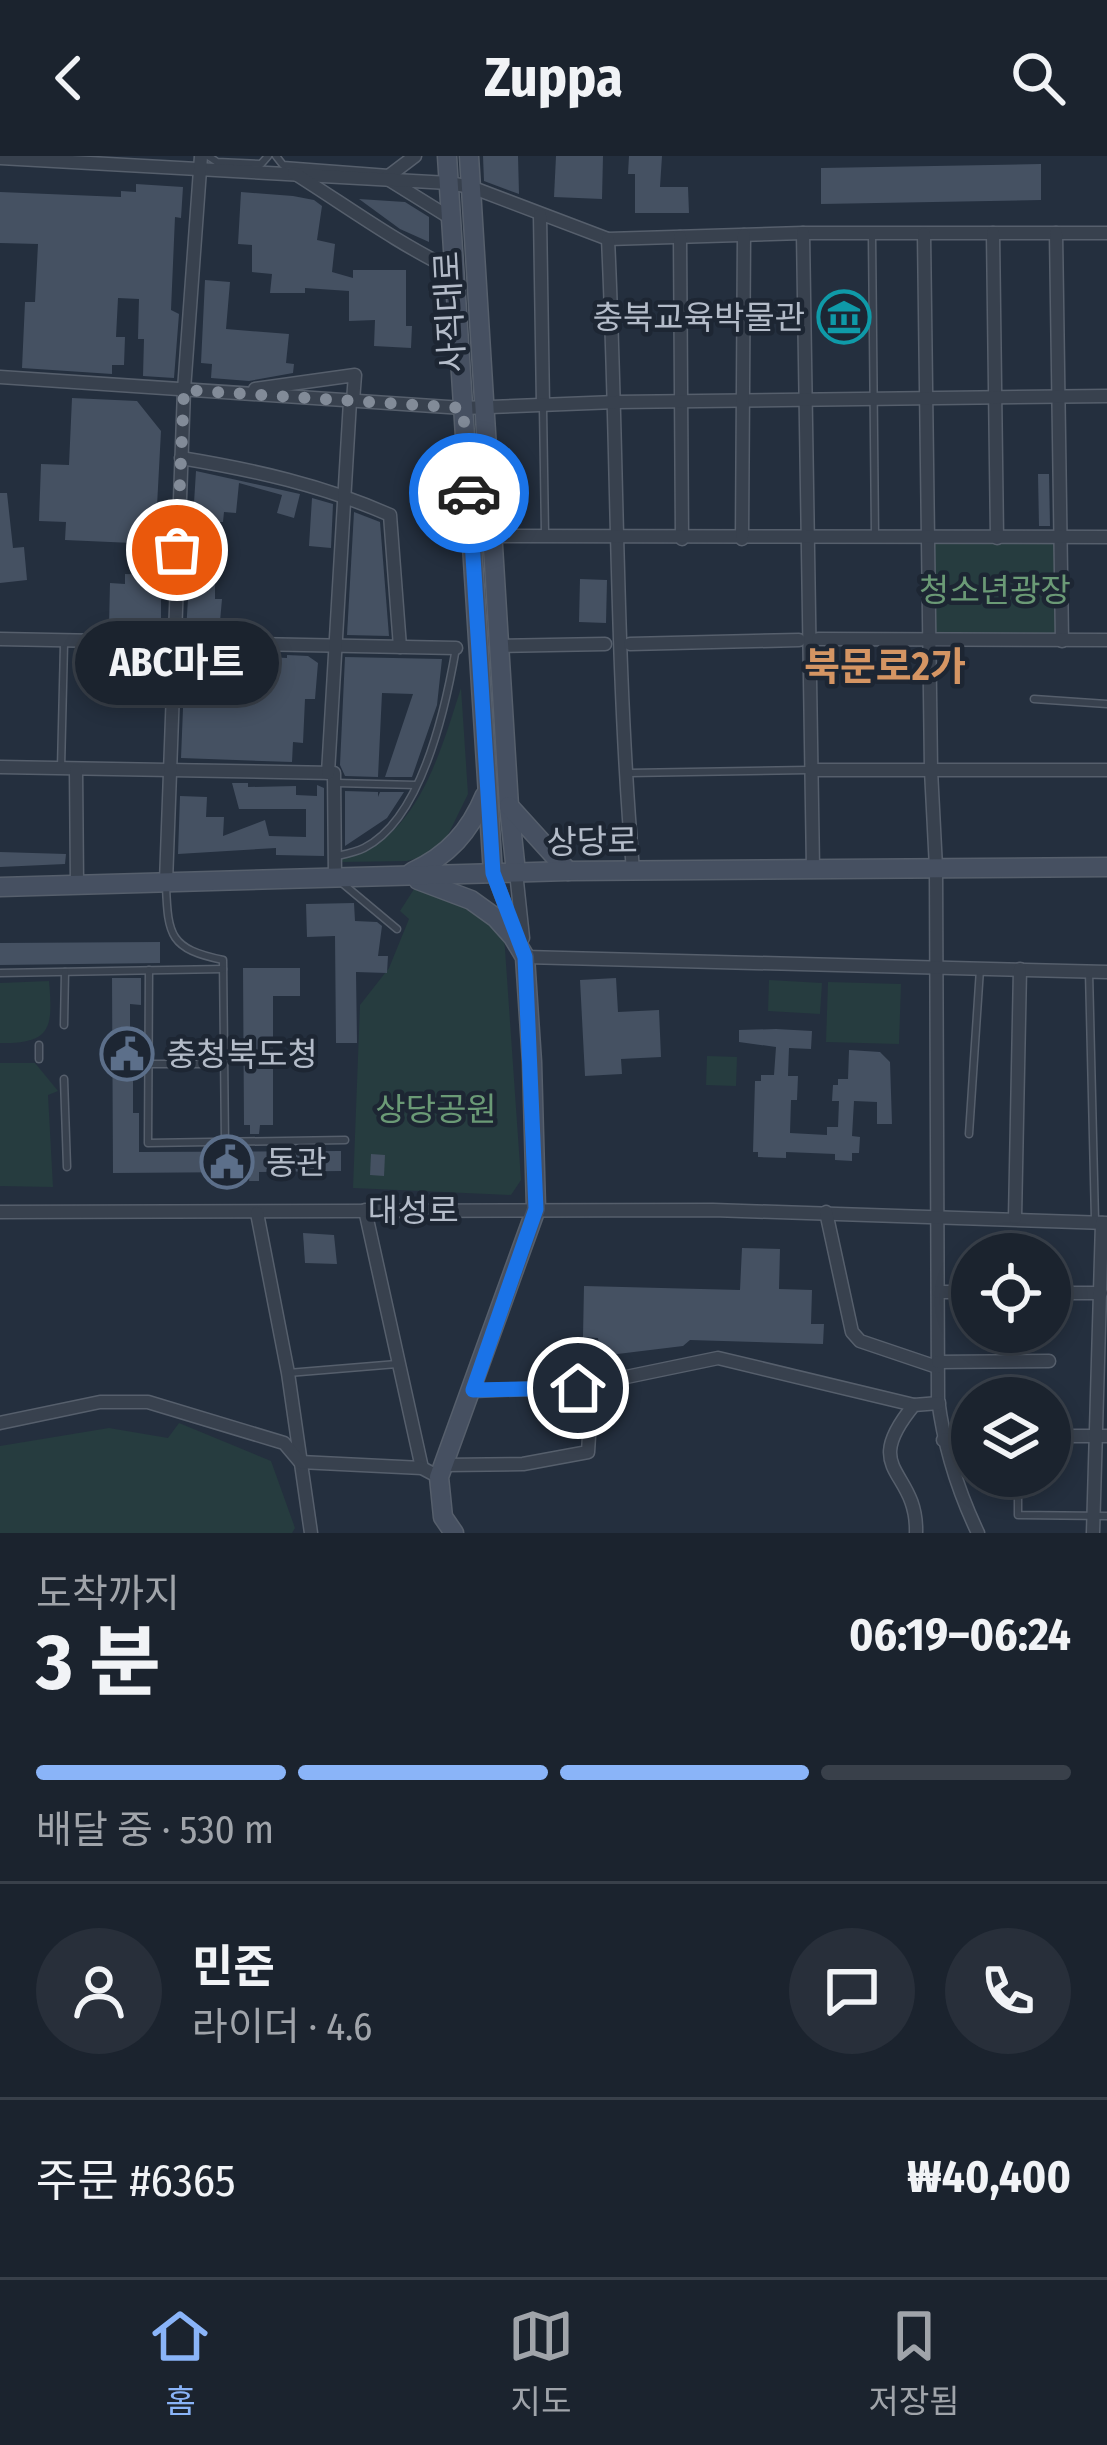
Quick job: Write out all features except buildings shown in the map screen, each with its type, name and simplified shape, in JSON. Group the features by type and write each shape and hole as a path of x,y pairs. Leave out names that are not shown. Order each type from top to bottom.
{"main road":[{"name":"사직대로","path":"448,156 493,873"},
{"name":"사직대로","path":"470,156 509,806 517,872"},
{"path":"404,876 434,862 455,844 476,817 488,790"},
{"path":"509,806 568,871"},
{"name":"상당로","path":"0,887 166,882 333,867 404,876 1107,866"},
{"path":"404,876 447,889 485,908 525,957 536,1209 473,1390 436,1470 443,1517 454,1533"}],"street":[{"path":"389,176 415,156"},
{"path":"0,158 203,160 293,173 449,182 608,238 1107,232"},
{"path":"166,882 184,390 203,160"},
{"name":"사직대로","path":"293,173 404,247 455,271"},
{"path":"389,176 452,219"},
{"path":"540,215 543,405"},
{"path":"803,233 813,869"},
{"path":"993,233 997,538"},
{"path":"1055,233 1062,641"},
{"path":"924,234 928,639 936,868 939,1403 943,1440 978,1533"},
{"path":"742,539 744,235"},
{"path":"680,237 682,539"},
{"path":"608,238 616,402 617,644 634,870"},
{"path":"224,393 355,375 334,646 333,867"},
{"path":"0,377 463,408 1107,396"},
{"path":"181,458 268,472 391,514 400,647"},
{"path":"493,536 1107,537"},
{"path":"0,639 456,648"},
{"path":"818,639 1107,640"},
{"path":"499,646 799,640"},
{"path":"0,767 330,778"},
{"path":"76,770 77,885"},
{"path":"811,770 1107,770"},
{"path":"517,872 525,957"},
{"path":"493,873 525,957"},
{"path":"525,957 1107,972"},
{"path":"1015,1218 1020,969"},
{"name":"대성로","path":"0,1212 536,1209 826,1212 1102,1223"},
{"path":"365,1210 400,1364 436,1470"},
{"path":"826,1212 852,1332 860,1341 938,1364 1048,1361"},
{"path":"257,1213 288,1373 311,1533"},
{"path":"1093,1533 1100,1515 1102,1223"},
{"path":"938,1292 951,1292"},
{"path":"1071,1293 1101,1293"},
{"path":"473,1390 578,1388 718,1358 914,1405 939,1403"},
{"path":"0,1423 122,1399 148,1402 284,1443 301,1462 436,1470 523,1464 588,1452 578,1388"},
{"path":"914,1405 896,1427 888,1447 912,1502 916,1533"},
{"path":"943,1440 951,1439"}],"lane":[{"path":"203,160 261,164 272,156 283,165 389,176"},
{"path":"872,233 875,538"},
{"path":"543,405 545,539"},
{"path":"61,769 64,640"},
{"path":"397,929 333,867 385,833 416,785 446,706 456,648"},
{"path":"1034,699 1107,704"},
{"path":"625,773 811,770"},
{"path":"330,778 416,785"},
{"path":"166,882 167,925 176,942 223,960 225,1143"},
{"path":"0,973 223,969"},
{"path":"970,1134 980,969"},
{"path":"149,970 148,1143 345,1140"},
{"path":"64,1025 65,972"},
{"path":"1089,972 1102,1223"},
{"path":"38,1045 39,1059"},
{"path":"149,1064 225,1064"},
{"path":"64,1079 67,1167"},
{"path":"288,1373 400,1364"},
{"path":"1018,1497 1018,1515 1100,1515"}],"green space":[{"name":"청소년광장","path":"1059,541 1059,628 1052,638 947,639 934,631 931,542"},
{"path":"461,688 468,794 444,843 429,855 407,861 341,862 389,835 407,815 434,766"},
{"name":"상당공원","path":"416,886 476,908 504,935 521,1180 511,1195 353,1188 360,1005 389,968 409,919 400,911"},
{"path":"769,980 822,983 820,1014 768,1011"},
{"path":"49,981 46,1030 30,1040 0,1043 0,983"},
{"path":"828,982 901,984 899,1044 826,1042"},
{"path":"707,1056 737,1057 736,1086 706,1085"},
{"path":"0,1063 35,1063 58,1091 48,1095 53,1187 0,1186"},
{"path":"179,1423 271,1461 295,1528 292,1533 0,1533 0,1446 109,1428 168,1438"}],"way so far":[{"path":"177,550 184,390 463,408 469,493"}],"place":[{"name":"충북교육박물관","path":"844,317"},
{"name":"ABC마트","path":"177,550"},
{"name":"충청북도청","path":"127,1054"},
{"name":"동관","path":"227,1162"}],"district":[{"name":"북문로2가","path":"885,666"}],"route":[{"path":"469,493 493,873 525,957 536,1209 473,1390 578,1388"}]}
